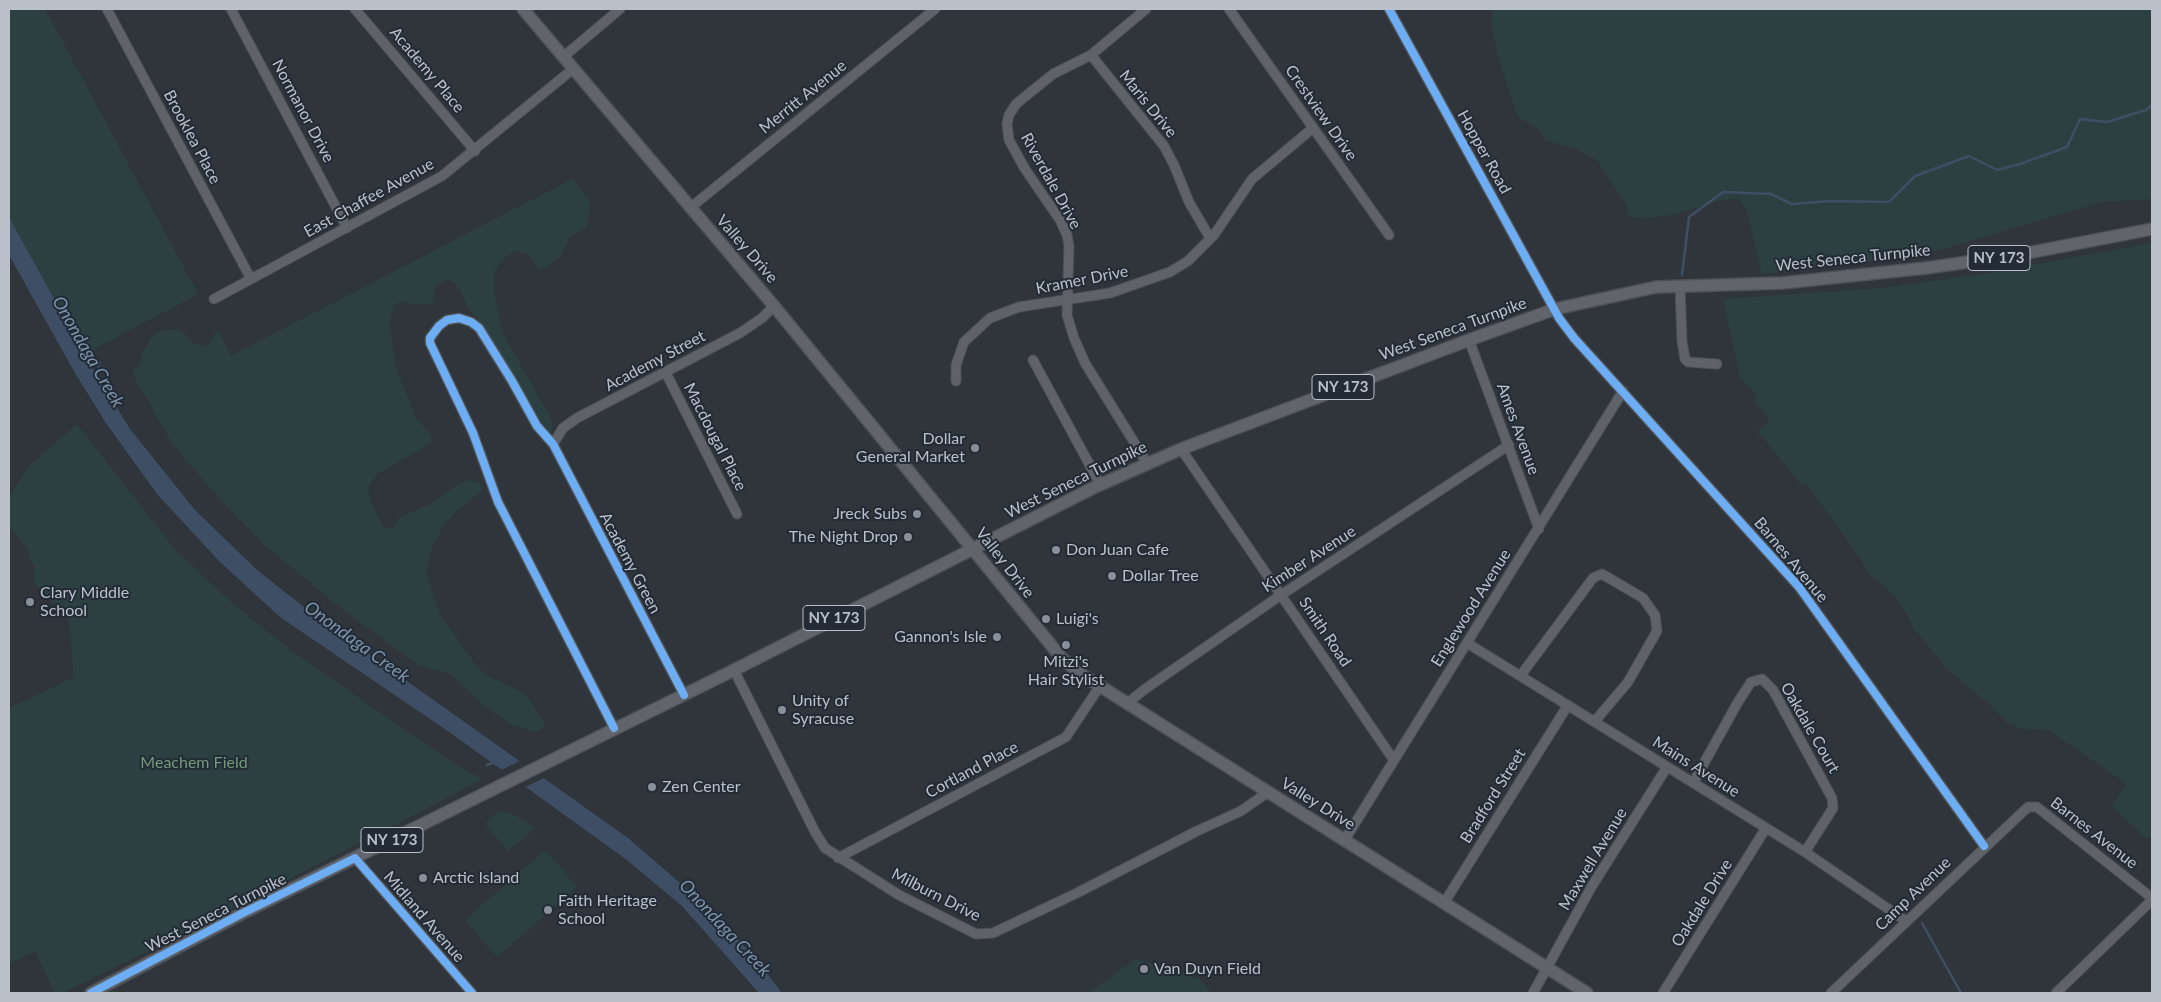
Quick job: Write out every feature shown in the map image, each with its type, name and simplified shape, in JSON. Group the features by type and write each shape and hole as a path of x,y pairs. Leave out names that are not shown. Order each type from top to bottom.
{"main road":[{"name":"Valley Drive","path":"523,9 774,306 1060,656 1076,671 1129,702 1587,993"},
{"name":"West Seneca Turnpike","path":"91,993 240,914 734,670 1100,484 1181,449 1469,340 1555,309 1628,292 1680,286 1782,283 1926,268 2016,255 2152,228"}],"street":[{"name":"Brooklea Place","path":"107,9 251,279"},
{"name":"Normanor Drive","path":"232,9 347,228"},
{"name":"Academy Place","path":"355,9 475,151"},
{"path":"562,57 620,9"},
{"name":"Merritt Avenue","path":"690,208 935,9"},
{"path":"1091,55 1146,9"},
{"name":"Crestview Drive","path":"1229,9 1389,235"},
{"name":"Hopper Road","path":"1389,9 1555,309"},
{"name":"Maris Drive","path":"1091,55 1164,146 1189,202 1210,238"},
{"name":"Riverdale Drive","path":"1091,55 1053,74 1016,104 1009,115 1007,124 1009,140 1025,169 1060,220 1067,235 1069,246 1067,314 1071,330 1085,363 1147,463"},
{"name":"East Chaffee Avenue","path":"214,299 435,181 475,151 573,70"},
{"name":"Kramer Drive","path":"956,380 956,365 964,342 986,321 1000,313 1019,307 1110,293 1170,272 1188,261 1210,238 1252,179 1313,128"},
{"path":"1680,286 1682,341 1685,360 1688,362 1717,364"},
{"name":"Academy Street","path":"553,444 563,428 577,418 740,333 762,318 774,306"},
{"name":"Barnes Avenue","path":"1555,309 1574,338 1799,586 1984,846"},
{"name":"Academy Green","path":"614,728 498,502 473,433 430,343 430,338 438,326 447,320 459,318 471,322 479,328 537,426 553,444 684,695"},
{"name":"Ames Avenue","path":"1469,340 1539,529"},
{"path":"1033,360 1100,484"},
{"name":"Macdougal Place","path":"666,373 737,514"},
{"name":"Englewood Avenue","path":"1344,840 1623,391"},
{"name":"Kimber Avenue","path":"1129,702 1282,595 1509,445"},
{"name":"Smith Road","path":"1181,449 1393,759"},
{"path":"1520,675 1593,578 1602,574 1643,598 1656,615 1657,631 1628,682 1595,722"},
{"name":"Mains Avenue","path":"1467,643 1805,852 1906,921"},
{"name":"Milburn Drive","path":"734,670 815,832 825,848 898,895 976,934 993,933 1241,811 1268,792"},
{"name":"Oakdale Court","path":"1693,783 1751,682 1762,679 1773,690 1832,798 1833,808 1805,852"},
{"name":"Cortland Place","path":"838,858 1066,737 1100,686"},
{"name":"Bradford Street","path":"1444,903 1568,705"},
{"name":"Maxwell Avenue","path":"1533,993 1545,967 1592,886 1667,767"},
{"name":"Barnes Avenue","path":"2015,817 2028,807 2037,807 2152,899"},
{"name":"Camp Avenue","path":"1832,993 2015,817"},
{"name":"Oakdale Drive","path":"1663,993 1766,828"},
{"name":"Midland Avenue","path":"356,858 472,993"},
{"path":"2056,993 2152,899"}],"green space":[{"path":"9,9 45,9 198,294 85,354 9,217"},
{"path":"1493,9 2152,9 2152,199 2102,202 1919,256 1762,274 1747,211 1738,198 1719,201 1671,215 1646,218 1629,217 1627,205 1597,160 1572,147 1546,141 1538,129 1518,117 1498,56 1491,24"},
{"path":"572,179 590,201 587,227 571,236 561,255 547,267 540,270 528,255 516,250 500,262 494,273 494,293 502,332 549,415 553,425 551,433 548,432 477,318 468,308 462,293 455,283 447,279 435,287 433,303 420,305 400,301 394,306 389,323 396,368 416,418 431,436 431,443 377,474 368,488 371,502 384,528 393,527 400,517 430,504 457,485 470,480 479,483 482,491 457,511 444,525 432,546 426,573 440,614 475,664 486,675 525,694 545,724 543,728 535,732 510,724 481,703 450,674 416,664 341,608 263,544 218,497 174,446 132,373 140,363 143,352 151,337 159,331 180,329 191,342 204,346 210,343 218,330 231,356"},
{"path":"2152,243 2152,835 2147,839 2112,806 2126,783 2049,731 2019,728 2007,723 1988,703 1948,670 1915,630 1902,606 1885,586 1868,573 1860,558 1806,483 1802,485 1758,432 1769,420 1755,402 1756,395 1740,376 1723,299 1883,288 1989,273"},
{"name":"Meachem Field","path":"77,424 176,551 232,603 288,648 399,726 455,764 483,779 201,925 62,993 55,993 35,951 10,963 9,959 9,708 74,677 69,620 35,584 34,565 29,558 28,549 9,526 9,498 27,468"},
{"path":"500,810 516,816 535,828 508,851 485,823"},
{"path":"545,850 577,887 497,957 465,920"},
{"name":"Van Duyn Field","path":"1136,959 1201,980 1211,993 1088,993"}],"water":[{"name":"Onondaga Creek","path":"9,217 94,371 130,429 195,510 257,570 318,618 628,838 703,903 749,951 782,993 759,993 682,906 627,860 452,734 280,617 220,562 157,494 106,423 75,373 9,255"}],"pier":[{"path":"522,760 546,777 523,788 499,771"}],"waterway":[{"path":"1682,275 1689,217 1723,192 1771,194 1792,204 1830,201 1889,202 1915,176 1969,156 1997,170 2020,164 2067,147 2080,119 2107,122 2146,110 2152,105"},
{"name":"Onondaga Creek","path":"97,374 100,362"},
{"path":"487,765 495,762"},
{"path":"1922,923 1961,993"}],"cycle path":[{"path":"1389,9 1559,318 1574,338 1799,587 1984,846"},
{"path":"614,728 498,502 473,433 430,343 430,338 439,326 447,320 459,318 471,322 479,328 537,426 553,444 684,695"},
{"path":"91,993 241,914 355,858 472,993"}],"place":[{"name":"Dollar General Market","path":"975,448"},
{"name":"Jreck Subs","path":"917,514"},
{"name":"The Night Drop","path":"908,537"},
{"name":"Don Juan Cafe","path":"1056,550"},
{"name":"Dollar Tree","path":"1112,576"},
{"name":"Clary Middle School","path":"30,602"},
{"name":"Luigi's","path":"1046,619"},
{"name":"Gannon's Isle","path":"997,637"},
{"name":"Mitzi's Hair Stylist","path":"1066,645"},
{"name":"Unity of Syracuse","path":"782,710"},
{"name":"Zen Center","path":"652,787"},
{"name":"Arctic Island","path":"423,878"},
{"name":"Faith Heritage School","path":"548,910"},
{"name":"Van Duyn Field","path":"1144,969"}]}
